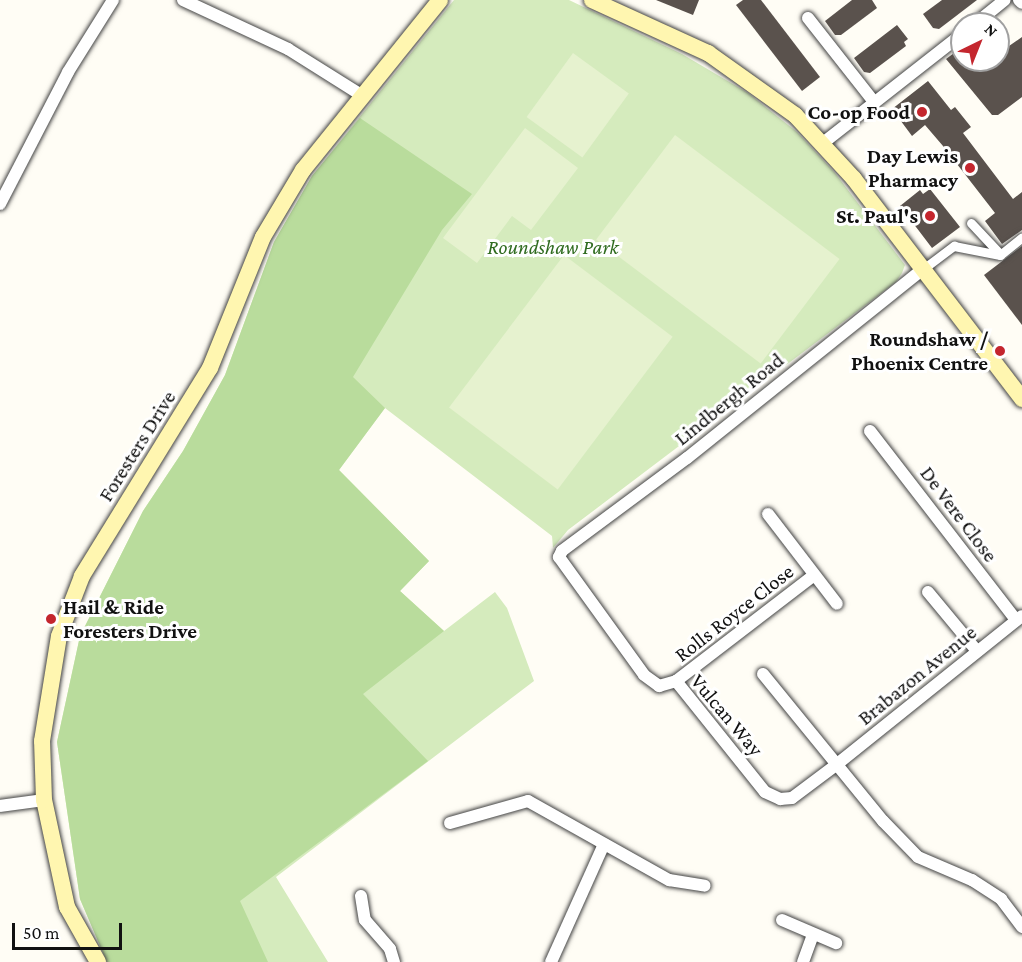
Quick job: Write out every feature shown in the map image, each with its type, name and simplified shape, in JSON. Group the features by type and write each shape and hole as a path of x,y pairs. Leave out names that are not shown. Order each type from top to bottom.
{"main road":[{"name":"Foresters Drive","path":"98,962 67,907 44,800 42,741 47,694 59,636 82,576 210,368 263,237 303,170 440,0"},
{"path":"592,0 716,58 777,99 823,143 1022,399"}],"street":[{"path":"0,204 68,72 113,0"},
{"path":"183,0 288,50 363,96"},
{"path":"990,12 1005,0"},
{"path":"808,18 874,102"},
{"path":"823,143 950,43"},
{"path":"971,223 1000,255"},
{"path":"1000,255 1022,237"},
{"path":"923,269 954,246 1000,255"},
{"name":"Lindbergh Road","path":"559,557 562,551 687,458 923,269"},
{"name":"De Vere Close","path":"870,431 1019,618"},
{"name":"Rolls Royce Close","path":"768,514 837,604"},
{"name":"Vulcan Way","path":"559,557 644,675 659,686 676,681 765,792 780,799 792,798 836,765"},
{"name":"Rolls Royce Close","path":"676,681 814,575"},
{"path":"928,592 977,651"},
{"name":"Brabazon Avenue","path":"836,765 1019,618"},
{"path":"763,674 836,765 918,856 972,880 1001,900 1022,927"},
{"path":"0,806 44,800"},
{"path":"450,823 528,801 669,880 705,886"},
{"path":"551,962 604,844"},
{"path":"361,896 365,920 390,949 394,962"},
{"path":"782,920 836,943"},
{"path":"803,962 813,935"}],"green space":[{"name":"Roundshaw Park","path":"454,0 569,0 682,54 748,93 797,132 835,173 905,265 896,282 568,530 553,548 552,536 385,408 339,470 429,561 400,591 444,631 495,592 507,608 534,681 276,877 328,962 107,962 80,899 57,742 80,636 143,511 183,451 225,375 274,242 312,176"},
{"path":"573,53 629,94 582,157 527,117"},
{"path":"360,118 472,194 442,230 353,377 385,408 339,470 429,561 400,591 444,631 363,694 428,761 240,901 268,962 107,962 80,899 57,742 80,636 143,511 183,451 225,375 274,242 312,176"},
{"path":"525,128 578,168 531,230 512,216 477,263 443,238"},
{"path":"675,135 840,259 761,364 596,240"},
{"path":"564,255 673,337 558,489 449,408"}],"building":[{"path":"656,0 699,0 693,15"},
{"path":"743,0 761,0 820,77 802,91 736,5"},
{"path":"852,0 872,0 877,8 841,35 835,35 825,21"},
{"path":"942,0 977,0 961,12 950,12 950,21 939,29 933,28 923,14"},
{"path":"897,25 908,39 904,42 906,46 870,73 864,72 854,58"},
{"path":"1022,37 1022,97 998,115 992,115 957,72 1010,72 1010,45"},
{"path":"928,81 951,110 955,107 971,127 963,133 1013,199 1022,192 1022,230 1002,244 985,221 995,213 943,146 925,125 912,136 892,109"},
{"name":"St. Paul's","path":"930,189 960,227 932,248 900,206 920,190 923,194"},
{"path":"1022,246 1022,325 984,275"}],"place":[{"name":"Co-op Food","path":"922,112"},
{"name":"Day Lewis Pharmacy","path":"970,168"},
{"name":"St. Paul's","path":"930,216"},
{"name":"Roundshaw / Phoenix Centre","path":"1000,351"},
{"name":"Hail & Ride Foresters Drive","path":"51,619"}]}
